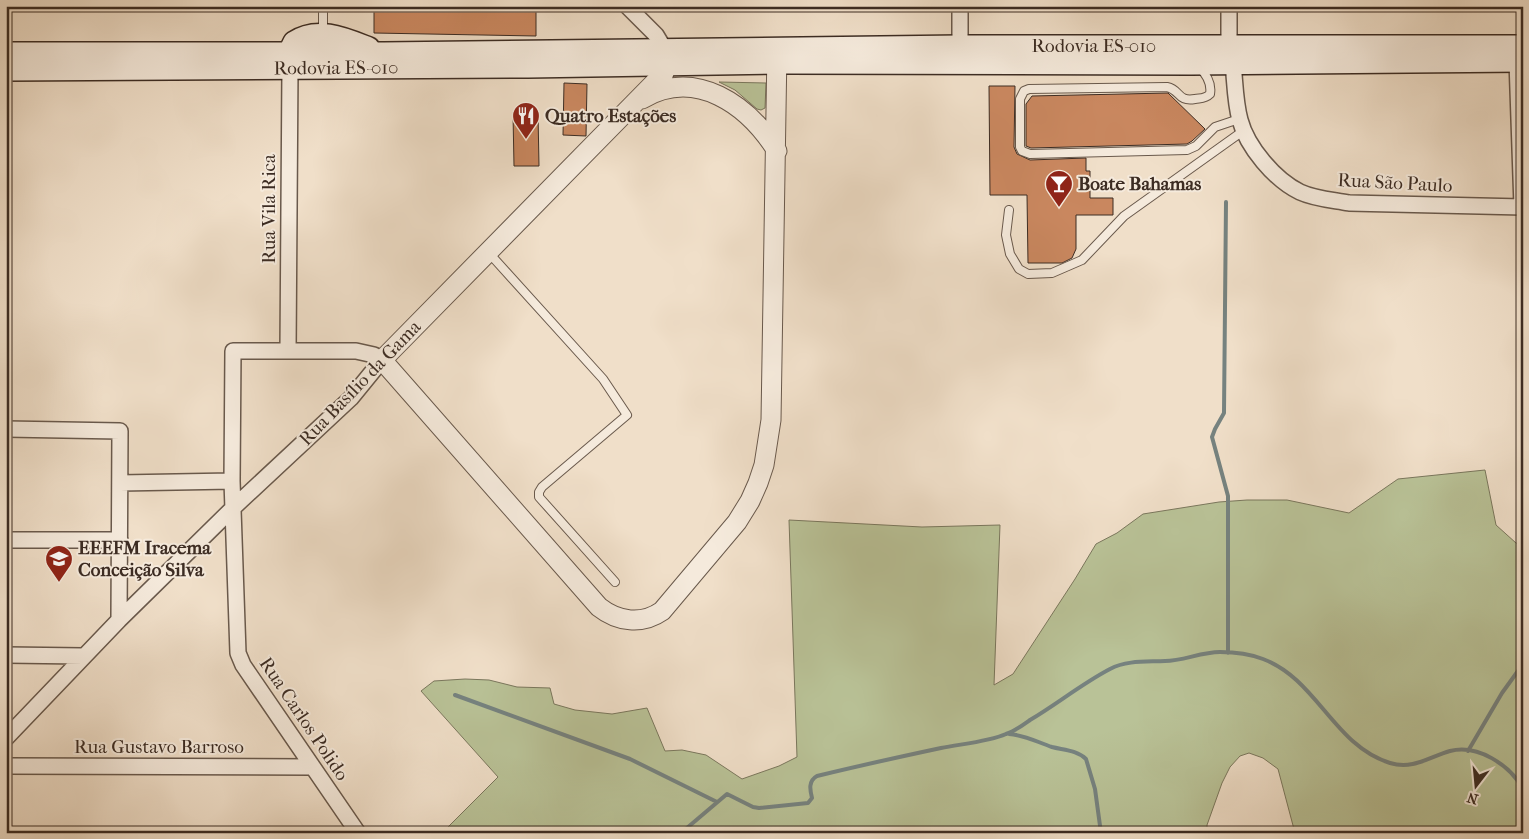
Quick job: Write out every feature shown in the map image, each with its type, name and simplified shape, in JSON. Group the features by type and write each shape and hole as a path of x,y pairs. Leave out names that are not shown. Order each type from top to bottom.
{"main road":[{"path":"289,60 291,46 298,39 323,34 342,38 384,53"},
{"name":"Rodovia ES-010","path":"6,70 289,60 666,58 777,55 960,46 1231,54 1521,51"},
{"name":"Rodovia ES-010","path":"6,53 289,60 384,53 666,58"},
{"name":"Rodovia ES-010","path":"777,55 1191,64 1231,54"}],"street":[{"path":"627,6 656,35 666,58"},
{"path":"960,6 960,46"},
{"name":"Rua São Paulo","path":"1229,6 1231,54 1241,125 1258,156 1284,182 1300,192 1322,199 1349,203 1522,207"},
{"path":"1521,51 1522,207"},
{"path":"288,351 356,351 374,355 382,360 599,607 607,613 627,620 655,616 662,611 737,522 750,501 764,465 772,420 777,55"},
{"name":"Rua Basílio da Gama","path":"6,738 83,656 234,508 351,398 382,360 664,73 666,58"},
{"name":"Rua Vila Rica","path":"288,351 289,60"},
{"path":"634,103 656,92 667,89 690,88 713,93 725,98 747,113 764,130 777,150"},
{"name":"Rua Carlos Polido","path":"288,351 233,351 232,481 238,654 243,665 358,833"},
{"path":"6,429 120,431 120,620"},
{"path":"120,483 232,481"},
{"path":"6,540 120,540"},
{"path":"6,655 83,656"},
{"name":"Rua Gustavo Barroso","path":"6,766 312,767"}],"lane":[{"path":"323,6 323,34"},
{"path":"1191,64 1200,68 1208,77 1211,90 1207,98 1189,101 1182,98 1174,90 1167,88 1029,89 1024,91 1020,99 1020,147 1022,151 1030,154 1187,150 1196,146 1215,127 1241,125"},
{"path":"1008,210 1006,235 1010,254 1018,269 1028,274 1052,273 1082,260 1124,216 1241,125"},
{"path":"488,252 602,379 628,416 542,487 539,492 539,497 615,582"}],"green space":[{"path":"719,82 766,83 765,108 757,109 735,90"},
{"path":"1485,470 1496,525 1516,543 1523,546 1523,833 1295,833 1278,769 1263,758 1249,753 1240,756 1230,767 1222,783 1207,825 1207,833 442,833 498,777 421,691 434,681 489,680 517,687 550,688 554,704 575,710 612,714 647,708 665,751 682,750 706,755 742,779 779,766 797,757 789,520 922,527 1000,525 994,685 1013,674 1096,544 1117,533 1143,514 1219,502 1247,500 1287,500 1349,513 1398,479"}],"building":[{"path":"374,6 536,6 536,36 374,33"},
{"path":"564,83 587,84 586,136 563,135"},
{"path":"989,86 1015,86 1014,147 1017,154 1030,160 1086,158 1086,171 1090,171 1090,198 1113,198 1113,215 1076,215 1076,249 1072,258 1062,263 1028,263 1027,195 990,195"},
{"path":"1168,93 1205,129 1187,144 1031,148 1026,146 1026,104 1032,96"},
{"path":"513,114 538,114 539,166 514,166"}],"waterway":[{"path":"1226,202 1224,413 1212,437 1228,496 1228,653"},
{"path":"681,833 727,794 759,808 808,803 812,798 811,783 817,776 925,751 999,737 1019,728 1090,681 1117,666 1137,662 1172,661 1206,653 1220,652 1253,656 1282,669 1298,681 1339,728 1354,742 1371,754 1390,763 1398,765 1414,764 1450,751 1471,751 1492,758 1502,765 1523,789"},
{"path":"1468,751 1502,693 1523,664"},
{"path":"455,695 630,759 717,802"},
{"path":"1009,734 1074,752 1086,759 1095,789 1101,833"}],"place":[{"name":"Quatro Estações","path":"526,140"},
{"name":"Boate Bahamas","path":"1059,208"},
{"name":"EEEFM Iracema Conceição Silva","path":"59,583"}]}
